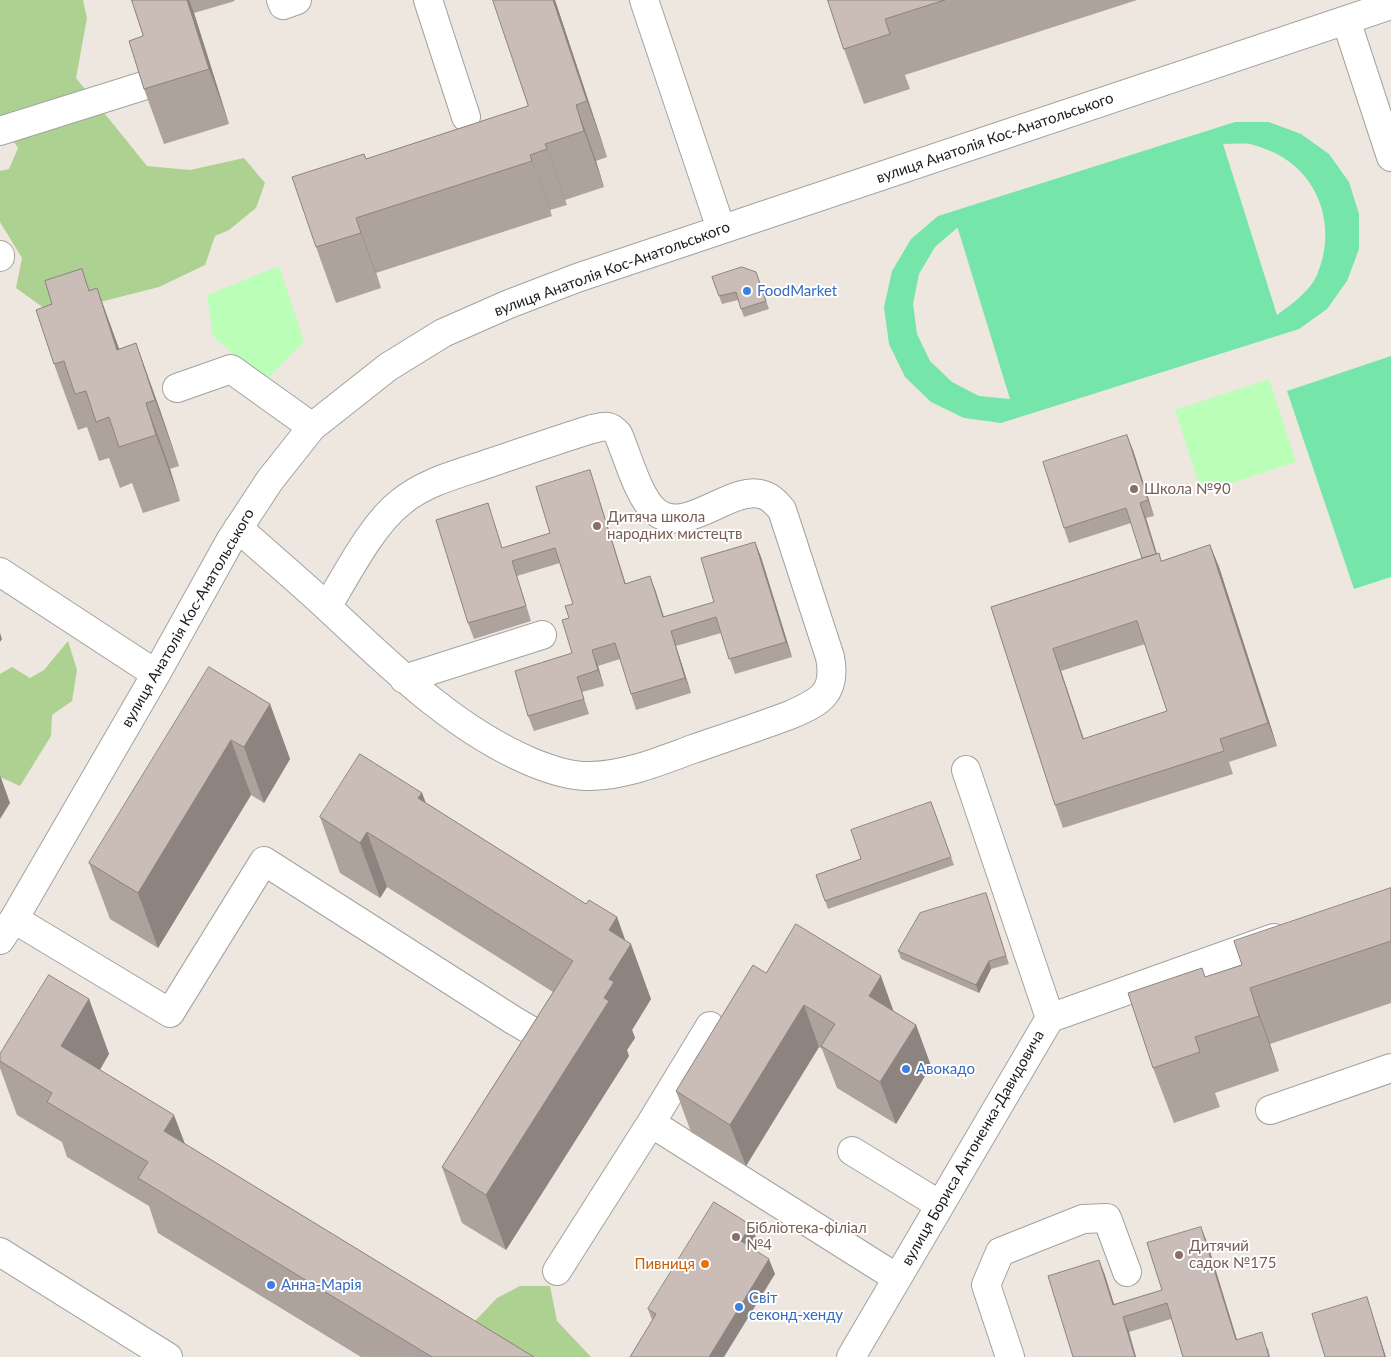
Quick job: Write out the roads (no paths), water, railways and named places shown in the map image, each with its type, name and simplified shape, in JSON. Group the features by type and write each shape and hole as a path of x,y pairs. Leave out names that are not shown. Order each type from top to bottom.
{"street":[{"path":"281,0 283,5 298,0"},
{"path":"428,0 466,117"},
{"path":"644,0 721,230"},
{"name":"вулиця Анатолія Кос-Анатольського","path":"7,929 156,674 238,528 270,480 312,427 388,367 443,333 509,304 577,278 1391,5"},
{"path":"1346,20 1391,157"},
{"path":"0,131 146,84"},
{"path":"177,388 231,369 312,427"},
{"path":"238,528 404,679 437,705 512,754 566,774 589,776 635,769 790,715 820,700 830,685 832,670 830,657 782,510 774,500 764,494 749,493 690,516 671,518 662,516 645,499 618,434 613,428 605,426 592,428 450,477 421,489 400,502 384,518 367,542 327,607"},
{"path":"0,572 156,674"},
{"path":"404,679 542,635"},
{"path":"966,770 1050,1018"},
{"path":"7,929 170,1013 264,861 537,1034"},
{"name":"вулиця Бориса Антоненка-Давидовича","path":"851,1357 1050,1018 1300,929"},
{"path":"557,1271 710,1026"},
{"path":"1270,1110 1391,1068"},
{"path":"651,1123 897,1278"},
{"path":"852,1151 940,1205"},
{"path":"1010,1357 986,1285 1000,1252 1083,1219 1107,1218 1127,1272"},
{"path":"0,1252 168,1357"}],"place":[{"name":"FoodMarket","path":"747,291"},
{"name":"Школа №90","path":"1134,489"},
{"name":"Дитяча школа народних мистецтв","path":"597,526"},
{"name":"Авокадо","path":"906,1069"},
{"name":"Бібліотека-філіал №4","path":"736,1237"},
{"name":"Дитячий садок №175","path":"1179,1255"},
{"name":"Пивниця","path":"705,1264"},
{"name":"Анна-Марія","path":"271,1285"},
{"name":"Світ секонд-хенду","path":"739,1307"}]}
